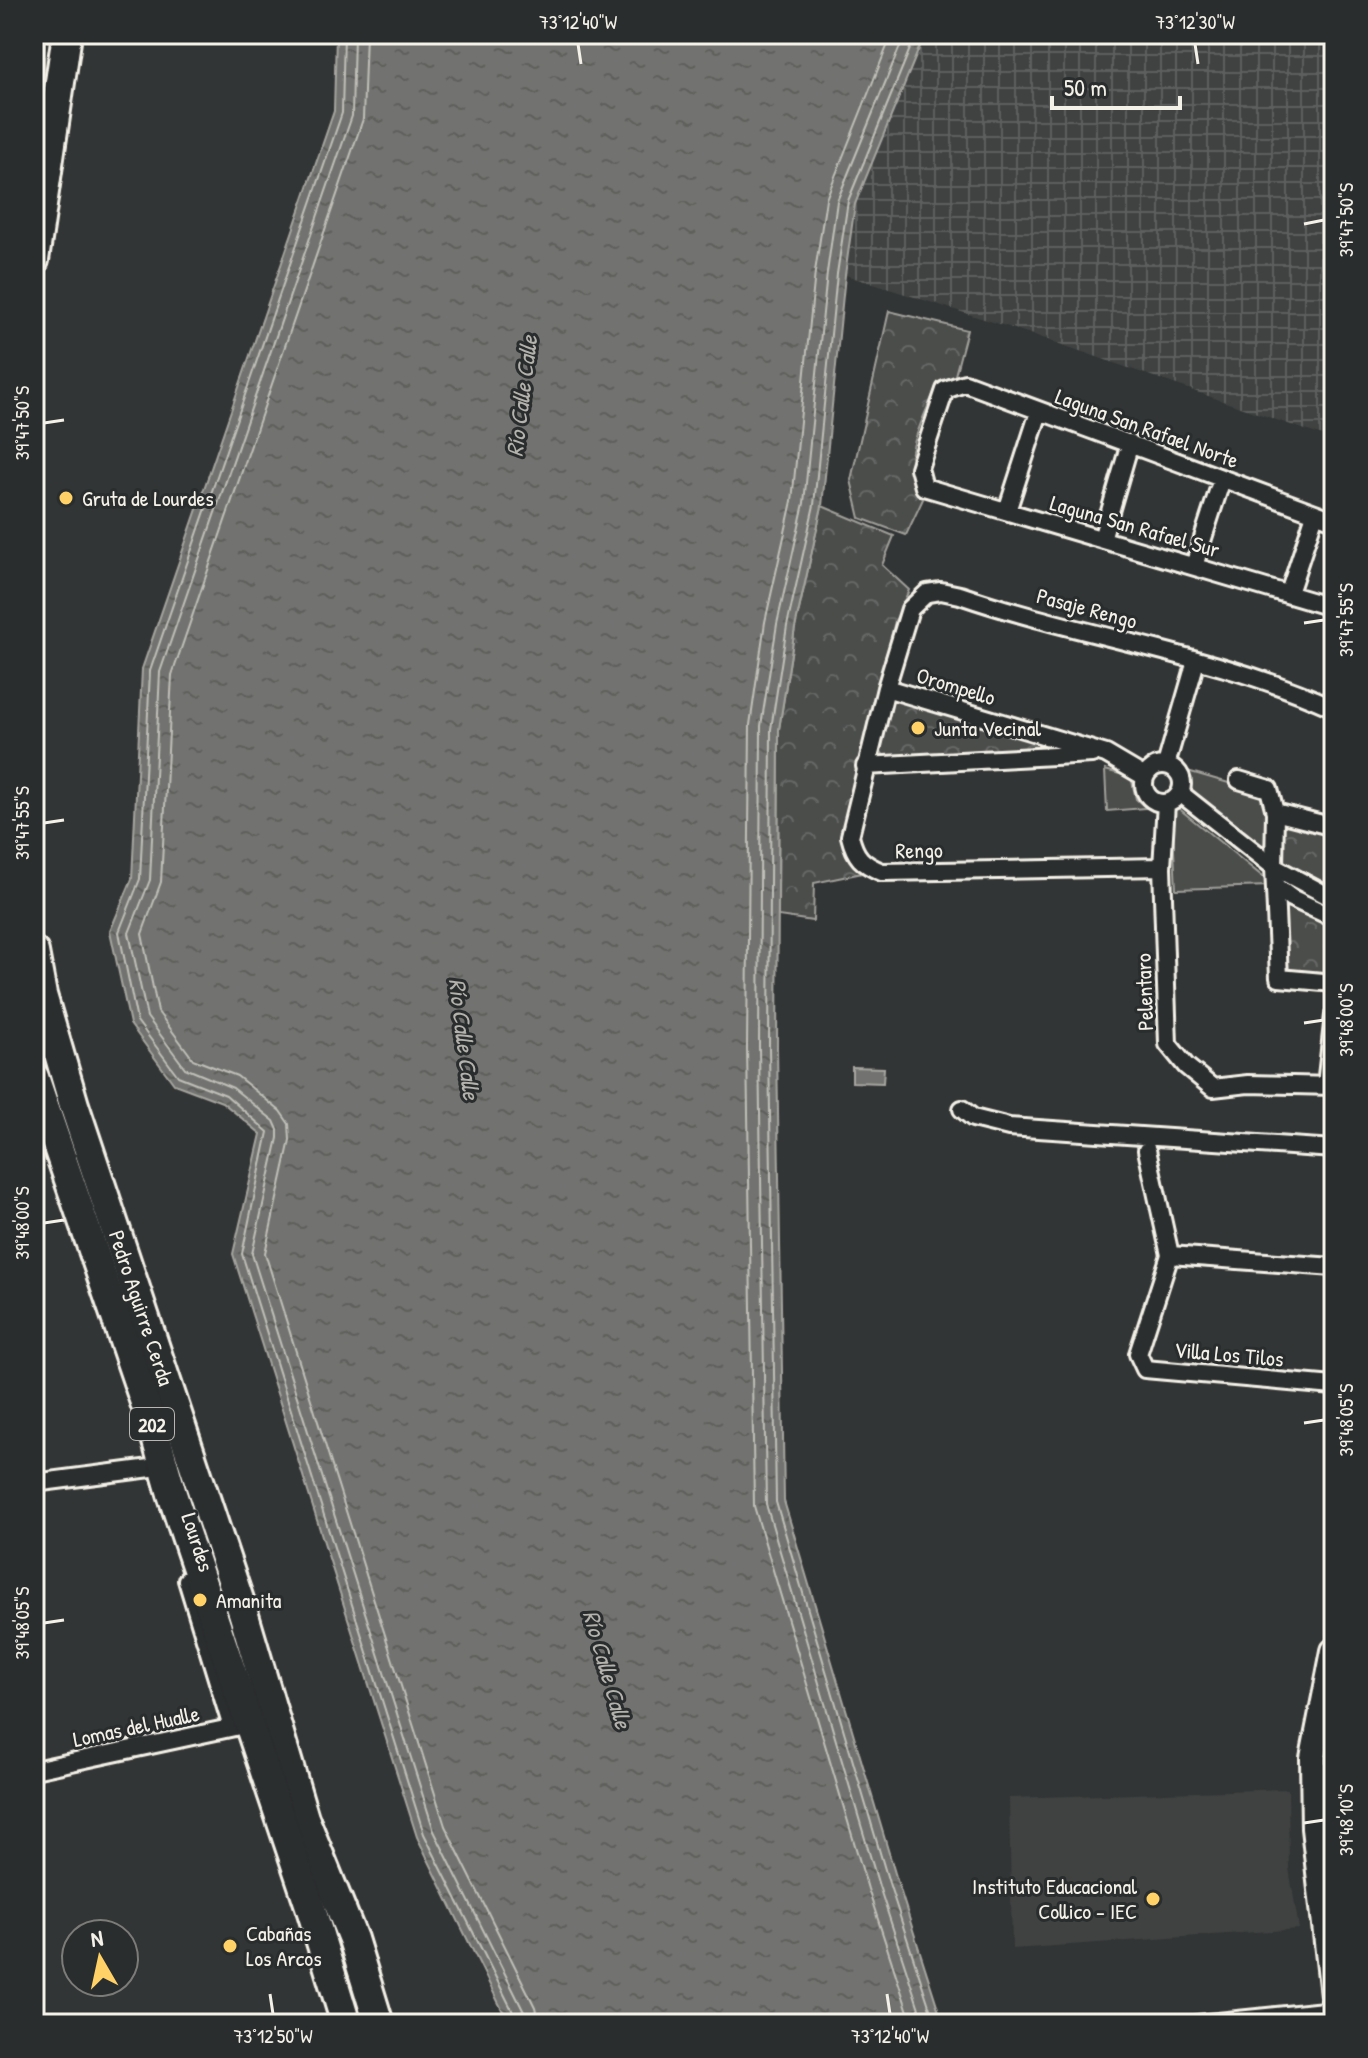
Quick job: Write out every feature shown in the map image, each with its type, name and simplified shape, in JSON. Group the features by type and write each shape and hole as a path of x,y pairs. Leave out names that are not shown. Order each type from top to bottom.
{"highway":[{"path":"34,260 67,34"},
{"name":"Pedro Aguirre Cerda","path":"34,952 42,995 74,1105 243,1612 258,1749 346,2024"},
{"name":"Pedro Aguirre Cerda","path":"34,1077 42,1128 151,1420 172,1494 204,1584 255,1718 304,1818 353,1939 379,2024"}],"main road":[{"path":"1333,1996 1324,1828 1324,1743 1334,1651"}],"street":[{"name":"Laguna San Rafael Norte","path":"924,487 919,468 945,390 965,383 1334,520"},
{"path":"1007,511 1039,412"},
{"path":"1102,539 1130,443"},
{"path":"1194,566 1222,479"},
{"name":"Laguna San Rafael Sur","path":"924,487 1334,608"},
{"path":"1289,593 1315,514"},
{"name":"Pasaje Rengo","path":"886,688 910,609 927,593 941,591 1196,661 1305,695 1334,708"},
{"path":"1145,777 1154,768 1166,765 1196,661"},
{"name":"Orompello","path":"886,688 1106,754 1145,777 1145,788 1150,798 1173,798 1274,867 1334,899"},
{"name":"Rengo","path":"886,688 850,836 854,855 865,865 882,872 1162,867"},
{"path":"865,766 1106,754"},
{"name":"Orompello","path":"1166,765 1180,775 1182,788 1173,798"},
{"path":"1239,780 1269,789 1275,812 1279,978 1334,983"},
{"name":"Pelentaro","path":"1173,798 1162,867 1168,1044 1186,1066 1213,1088 1248,1084 1330,1086"},
{"path":"1275,812 1334,827"},
{"path":"1275,886 1291,898 1334,918"},
{"path":"1330,1086 1334,1015"},
{"path":"962,1109 973,1118 1009,1127 1334,1149"},
{"path":"1147,1150 1170,1255 1334,1267"},
{"name":"Villa Los Tilos","path":"1170,1255 1138,1354 1145,1369 1334,1386"},
{"name":"Lourdes","path":"151,1420 138,1424 151,1468 255,1718"},
{"path":"34,1483 151,1468"},
{"name":"Lomas del Hualle","path":"34,1770 255,1718"},
{"path":"1198,2024 1333,1996"}],"shaded area":[{"path":"925,34 1334,34 1334,440 1037,336 845,275 855,204"},
{"name":"Instituto Educacional Collico - IEC","path":"1288,1789 1289,1868 1299,1929 1012,1949 1009,1798"}],"green space":[{"path":"40,34 45,34 44,76 34,149 34,78"},
{"path":"889,311 967,330 954,379 945,380 936,387 914,444 911,472 923,499 906,535 860,518 851,480"},
{"path":"822,506 894,536 882,565 909,590 895,621 841,837 846,853 862,873 814,883 813,921 778,916 779,729 795,628"},
{"path":"898,697 1050,742 1051,748 1047,752 887,760 880,750 891,701"},
{"path":"1105,770 1131,777 1136,799 1146,808 1107,811"},
{"path":"1184,770 1263,793 1267,797 1267,842 1259,849 1188,790"},
{"path":"1177,807 1263,877 1269,886 1176,889 1172,812"},
{"path":"1281,819 1334,834 1334,894 1281,865"},
{"path":"1283,897 1334,921 1334,974 1286,971"},
{"path":"1325,1747 1334,1747 1334,1823 1317,1817"}],"water":[{"name":"Río Calle Calle","path":"336,34 925,34 855,204 822,506 795,628 779,729 777,1047 784,1501 943,2024 509,2024 417,1837 233,1254 261,1134 222,1102 174,1084 130,1024 110,931 132,879 142,669 334,111"},
{"path":"852,1067 884,1068 883,1083 852,1082"}],"place":[{"name":"Gruta de Lourdes","path":"66,498"},
{"name":"Junta Vecinal","path":"918,728"},
{"name":"Amanita","path":"200,1600"},
{"name":"Instituto Educacional Collico - IEC","path":"1153,1899"},
{"name":"Cabañas Los Arcos","path":"230,1946"}]}
